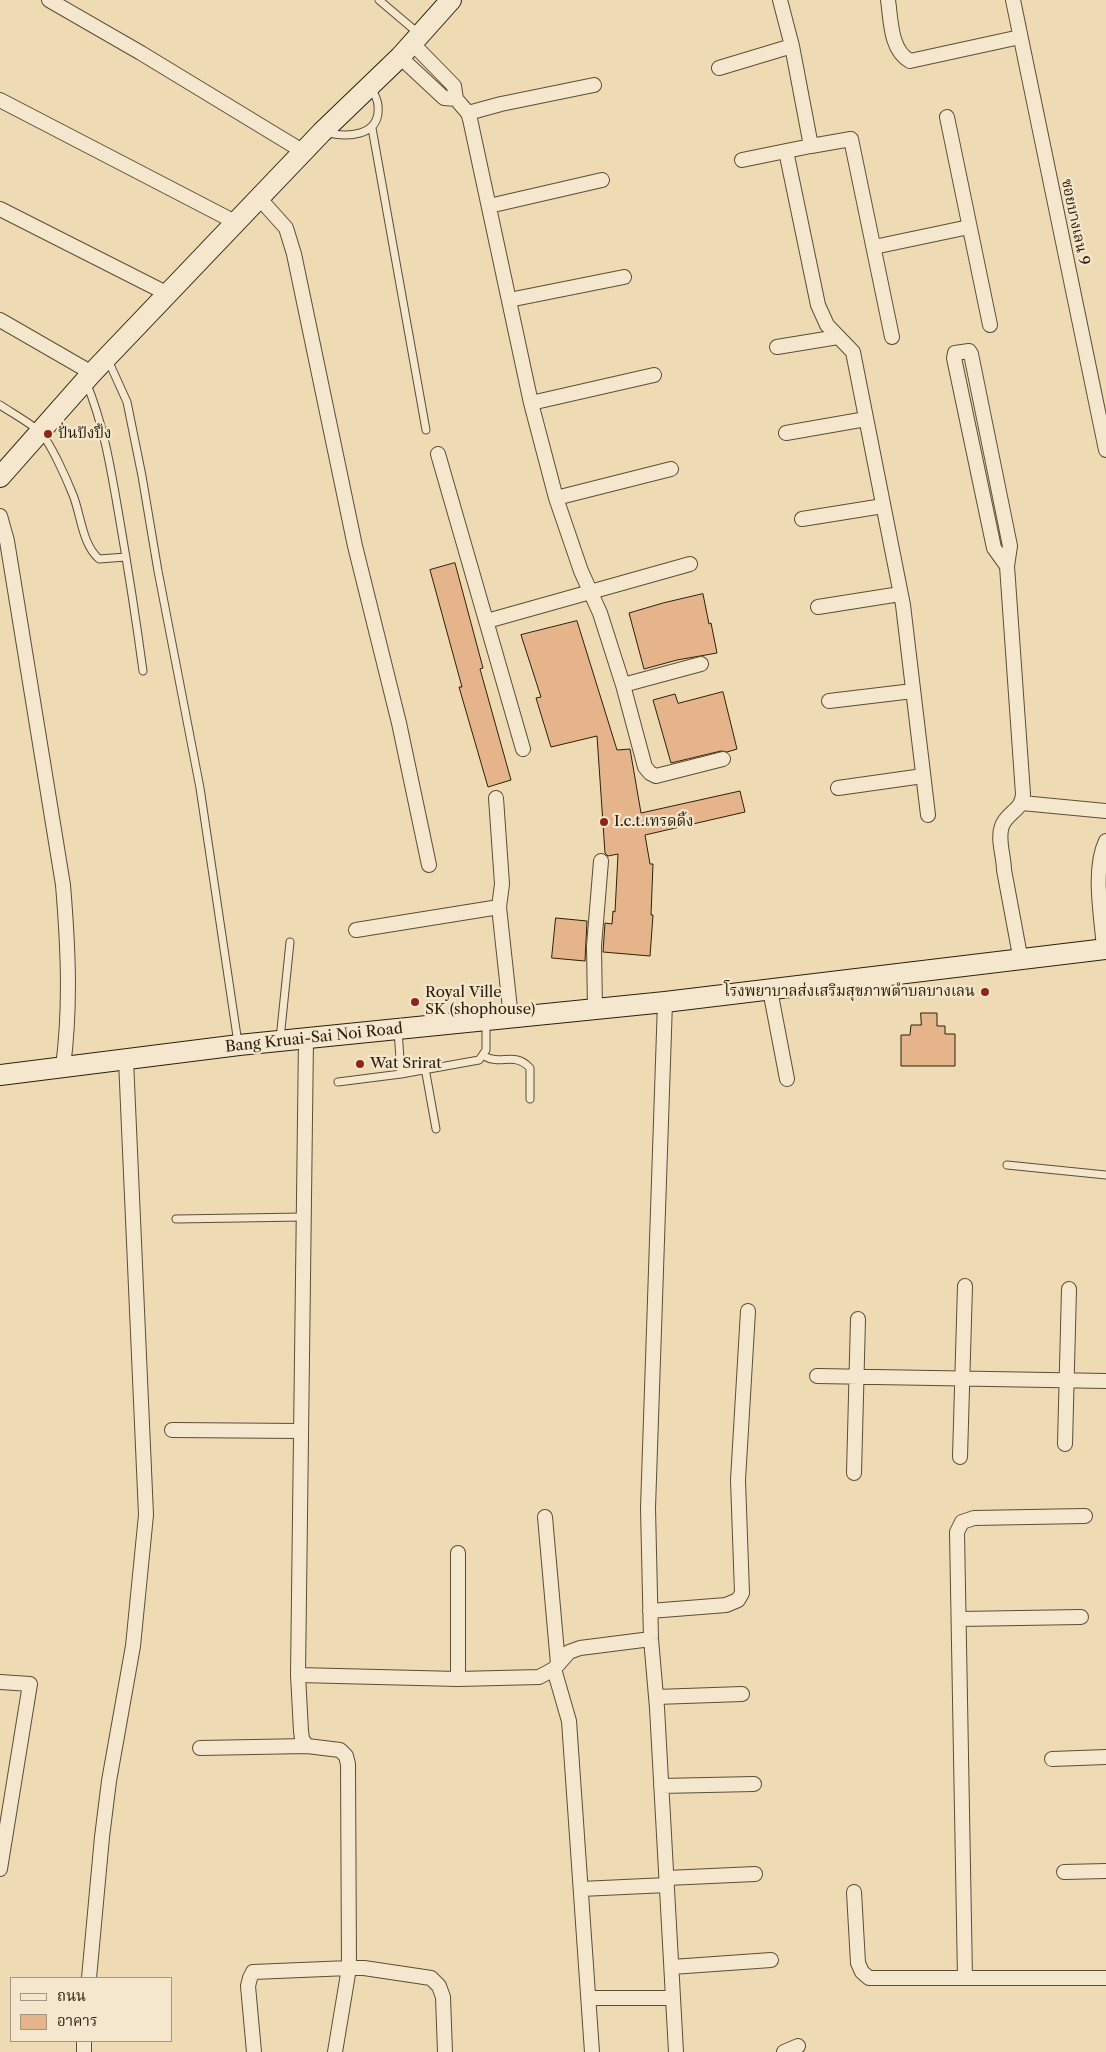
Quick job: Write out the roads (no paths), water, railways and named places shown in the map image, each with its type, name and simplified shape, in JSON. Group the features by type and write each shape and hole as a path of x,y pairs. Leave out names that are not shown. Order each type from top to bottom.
{"main road":[{"path":"0,477 168,294 322,132 411,45 451,0"},
{"name":"Bang Kruai-Sai Noi Road","path":"0,1075 239,1045 665,1002 1021,961 1105,949"}],"street":[{"path":"49,0 141,53 304,152"},
{"path":"780,0 792,46 811,146"},
{"path":"888,0 896,44 900,54 910,61 1020,37"},
{"name":"ซอยบางเลน 9","path":"1013,0 1106,450"},
{"path":"411,45 454,86 456,99 468,114 474,133 531,403 556,498 579,566 600,613 623,685 645,767 656,776 723,760"},
{"path":"719,68 792,46"},
{"path":"468,114 501,104 594,85"},
{"path":"0,100 237,223"},
{"path":"947,117 990,325"},
{"path":"742,160 851,139 892,337"},
{"path":"786,151 818,304 827,325 853,352 900,594 928,815"},
{"path":"489,206 602,180"},
{"path":"260,199 286,228 294,254 355,546 399,723 429,865"},
{"path":"0,209 168,294"},
{"path":"874,246 969,227"},
{"path":"509,300 624,277"},
{"path":"0,320 89,378"},
{"path":"777,347 838,338"},
{"path":"1007,566 994,548 954,358 956,354 965,351 969,351 971,354 1010,546 1007,566 1017,688 1022,803 1002,824 1000,835 1004,856 1004,870 1021,961"},
{"path":"531,403 654,375"},
{"path":"786,433 866,419"},
{"path":"438,454 523,749"},
{"path":"556,498 671,469"},
{"path":"802,518 883,506"},
{"path":"0,516 7,541 63,884 69,1015 63,1067"},
{"path":"487,621 690,564"},
{"path":"818,607 900,594"},
{"path":"623,685 701,664"},
{"path":"829,701 913,691"},
{"path":"838,788 924,776"},
{"path":"496,798 502,884 499,907 511,1018"},
{"path":"1022,803 1106,811"},
{"path":"1105,949 1099,881 1102,849 1106,841"},
{"path":"595,1009 594,946 601,861"},
{"path":"356,930 499,907"},
{"path":"770,990 787,1079"},
{"path":"665,1002 648,1508 651,1639 676,2052"},
{"path":"306,1039 298,1675 300,1730 302,1739 307,1746"},
{"path":"89,1977 102,1837 109,1781 133,1646 146,1515 126,1060"},
{"path":"960,1457 965,1286"},
{"path":"1065,1444 1069,1289"},
{"path":"650,1611 726,1605 738,1600 742,1593 738,1480 748,1311"},
{"path":"854,1473 858,1319"},
{"path":"817,1376 1106,1381"},
{"path":"172,1430 301,1431"},
{"path":"965,1978 957,1532 962,1522 974,1518 1085,1516"},
{"path":"545,1517 556,1666 569,1721 592,2052"},
{"path":"458,1553 458,1679"},
{"path":"959,1619 1081,1617"},
{"path":"298,1675 458,1679 539,1677 556,1666 569,1652 580,1648 651,1639"},
{"path":"0,1682 30,1684 0,1869"},
{"path":"656,1697 742,1694"},
{"path":"200,1748 307,1746 340,1750 346,1756 348,1764 349,1968 335,2052"},
{"path":"1052,1759 1106,1757"},
{"path":"661,1786 754,1784"},
{"path":"1064,1872 1106,1871"},
{"path":"581,1889 755,1874"},
{"path":"854,1892 858,1963 862,1972 869,1978 1106,1978"},
{"path":"672,1966 771,1960"},
{"path":"254,2052 248,1986 253,1972 349,1968 364,1968 430,1978 439,1986 443,1997 444,2052"},
{"path":"588,1998 674,1998"},
{"path":"784,2052 798,2046"}],"lane":[{"path":"379,0 411,45"},
{"path":"370,86 378,105 377,119 372,128 426,430"},
{"path":"322,132 340,136 352,135 372,128"},
{"path":"108,359 126,402 142,476 158,571 200,788 239,1045"},
{"path":"89,378 105,443 126,557 143,671"},
{"path":"0,405 40,432 58,462 73,495 88,544 93,554 99,559 126,557"},
{"path":"280,1042 290,942"},
{"path":"338,1082 401,1074 425,1068 479,1060 484,1056 486,1050 486,1021"},
{"path":"398,1030 401,1074"},
{"path":"484,1056 491,1060 521,1060 526,1064 530,1068 530,1099"},
{"path":"425,1068 436,1128"},
{"path":"1007,1165 1106,1175"},
{"path":"176,1218 303,1217"}],"place":[{"name":"ปั่นปังปิ้ง","path":"48,434"},
{"name":"I.c.t.เทรดดิ้ง","path":"604,822"},
{"name":"โรงพยาบาลส่งเสริมสุขภาพตำบลบางเลน","path":"985,992"},
{"name":"Royal Ville SK (shophouse)","path":"415,1002"},
{"name":"Wat Srirat","path":"360,1064"}]}
